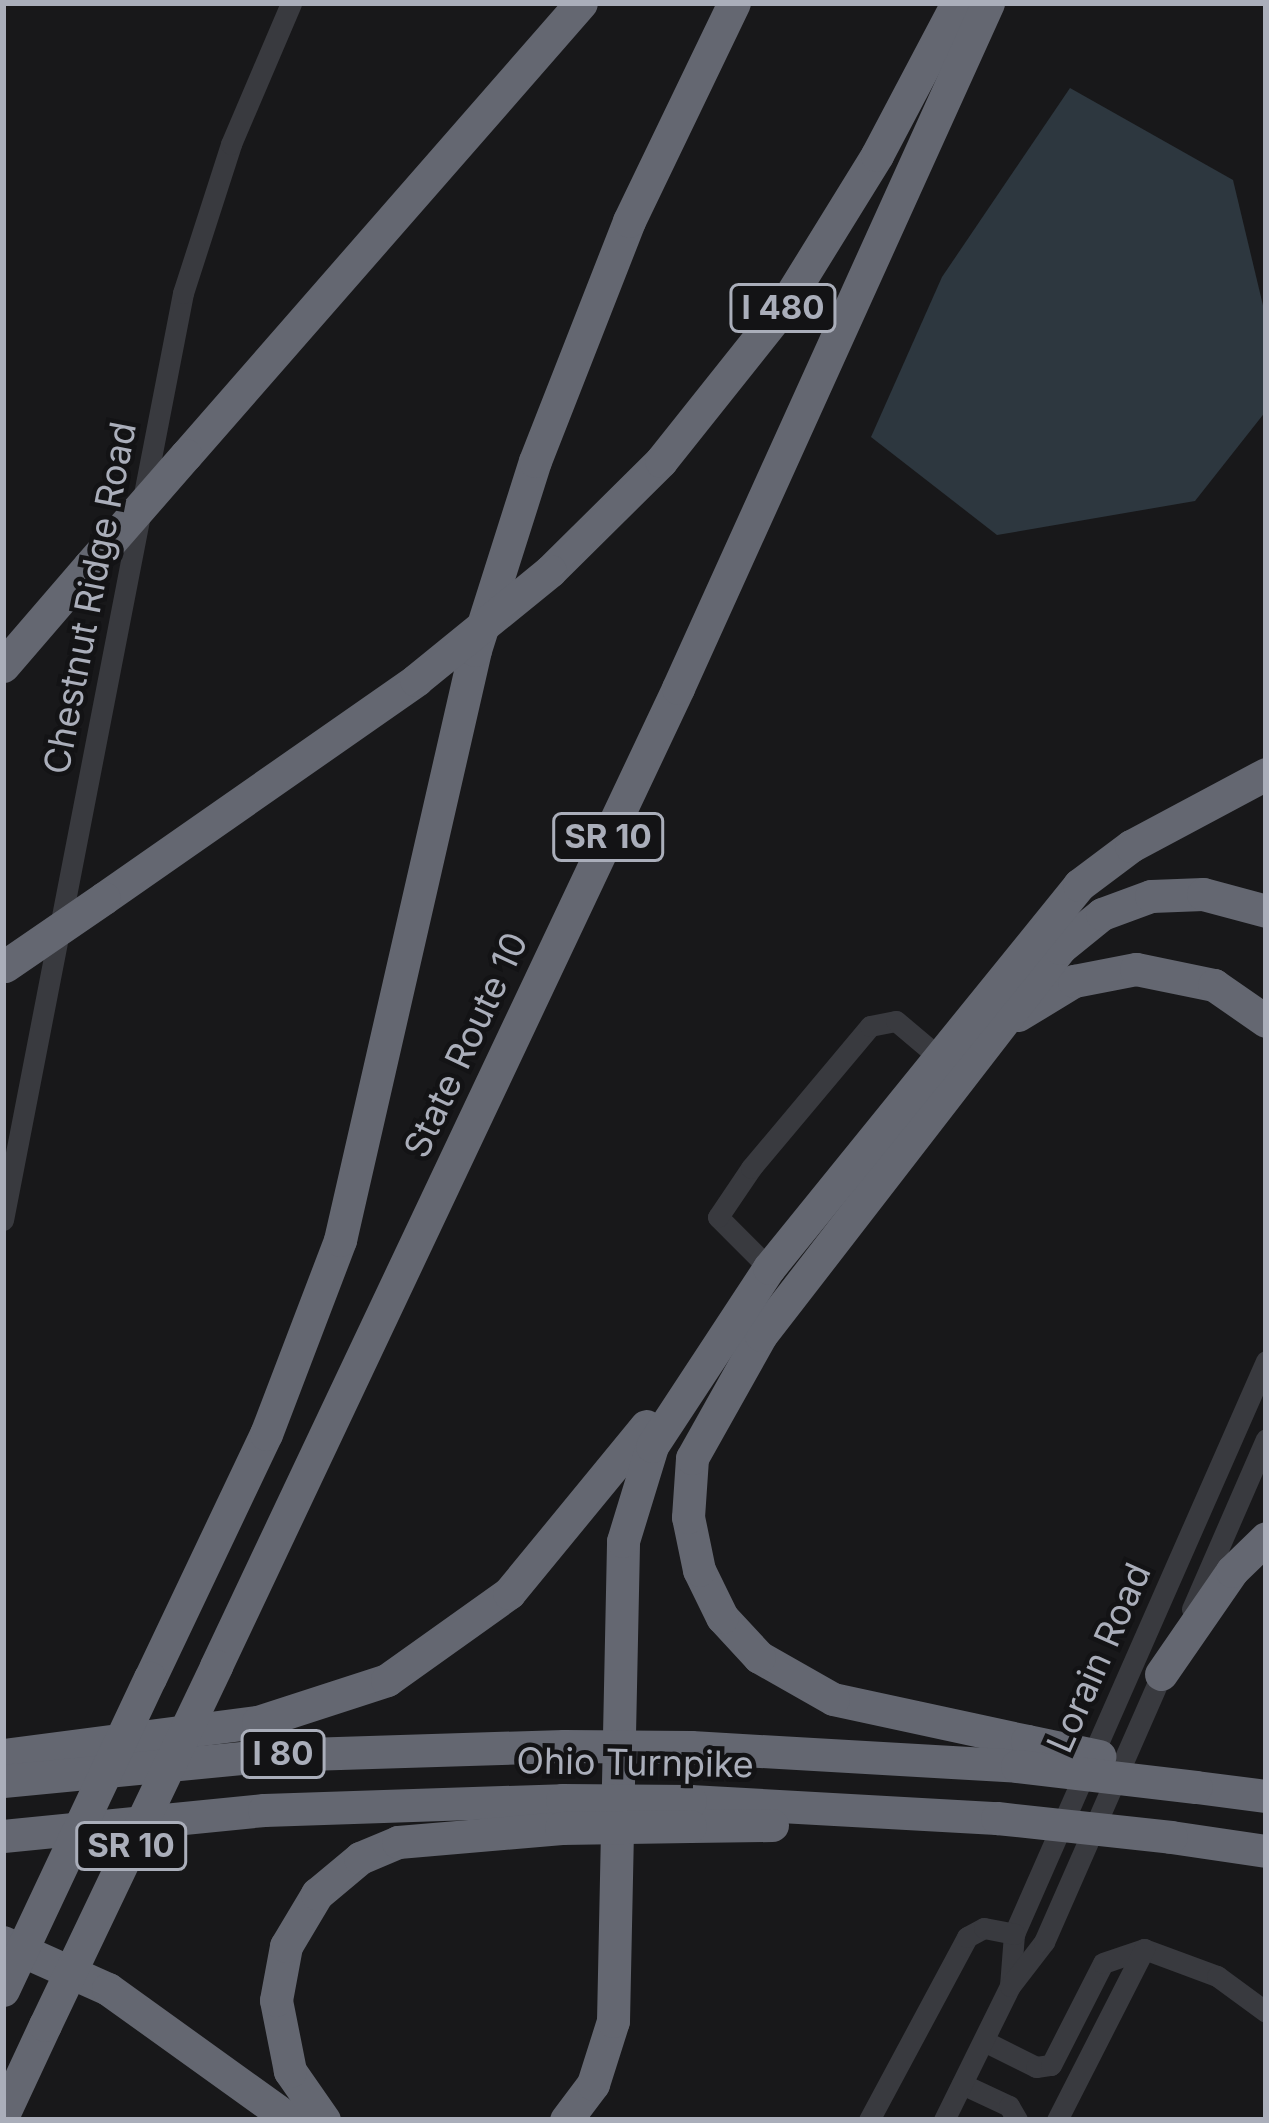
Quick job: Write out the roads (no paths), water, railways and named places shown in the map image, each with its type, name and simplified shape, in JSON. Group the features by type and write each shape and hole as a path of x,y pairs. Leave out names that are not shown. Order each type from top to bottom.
{"highway":[{"path":"3,666 581,3"},
{"name":"State Route 10","path":"3,1990 266,1434 340,1240 475,650 535,461 638,201 734,3"},
{"name":"I 480","path":"4,967 416,680 550,571 661,461 756,345 841,218 957,3"},
{"name":"State Route 10","path":"3,2115 678,688 988,3"},
{"path":"1263,1796 1022,1754 813,1690 759,1657 722,1617 694,1552 688,1476 705,1426 761,1335 1015,968 1101,866 1266,774"},
{"path":"1015,968 1078,909 1125,885 1203,877 1266,895"},
{"path":"566,2120 601,2067 613,2021 627,1518 652,1446 770,1268 1060,948 1118,906 1186,893 1266,911"},
{"path":"955,1060 1035,1001 1119,970 1202,980 1266,1021"},
{"path":"586,2120 619,2060 628,2009 634,1589 643,1508 684,1417 761,1335"},
{"path":"3,1755 284,1717 408,1668 509,1593 717,1342"},
{"path":"1161,1673 1232,1571 1266,1538"},
{"name":"Ohio Turnpike","path":"3,1781 275,1755 564,1746 1022,1754"},
{"name":"Ohio Turnpike","path":"3,1836 264,1810 561,1814"},
{"path":"325,2120 290,2071 276,2000 286,1946 316,1894 360,1858 398,1842 561,1814 690,1814 788,1825 886,1810 997,1818 1266,1851"},
{"path":"3,1942 107,1989 290,2120"}],"street":[{"name":"Chestnut Ridge Road","path":"3,1220 183,293 204,218 291,3"},
{"path":"770,1268 718,1217 751,1168 870,1026 896,1021 955,1060"},
{"name":"Lorain Road","path":"1010,1986 1014,1934 1266,1361"},
{"name":"Lorain Road","path":"944,2120 1010,1986 1044,1942 1266,1439"},
{"path":"1163,1594 1193,1606"},
{"path":"869,2120 967,1937 983,1928 1014,1934"},
{"path":"983,2041 1036,2067 1051,2065 1103,1963 1144,1949 1217,1976 1266,2012"},
{"path":"1057,2120 1144,1949"},
{"path":"962,2084 1009,2106 1018,2120"}]}
